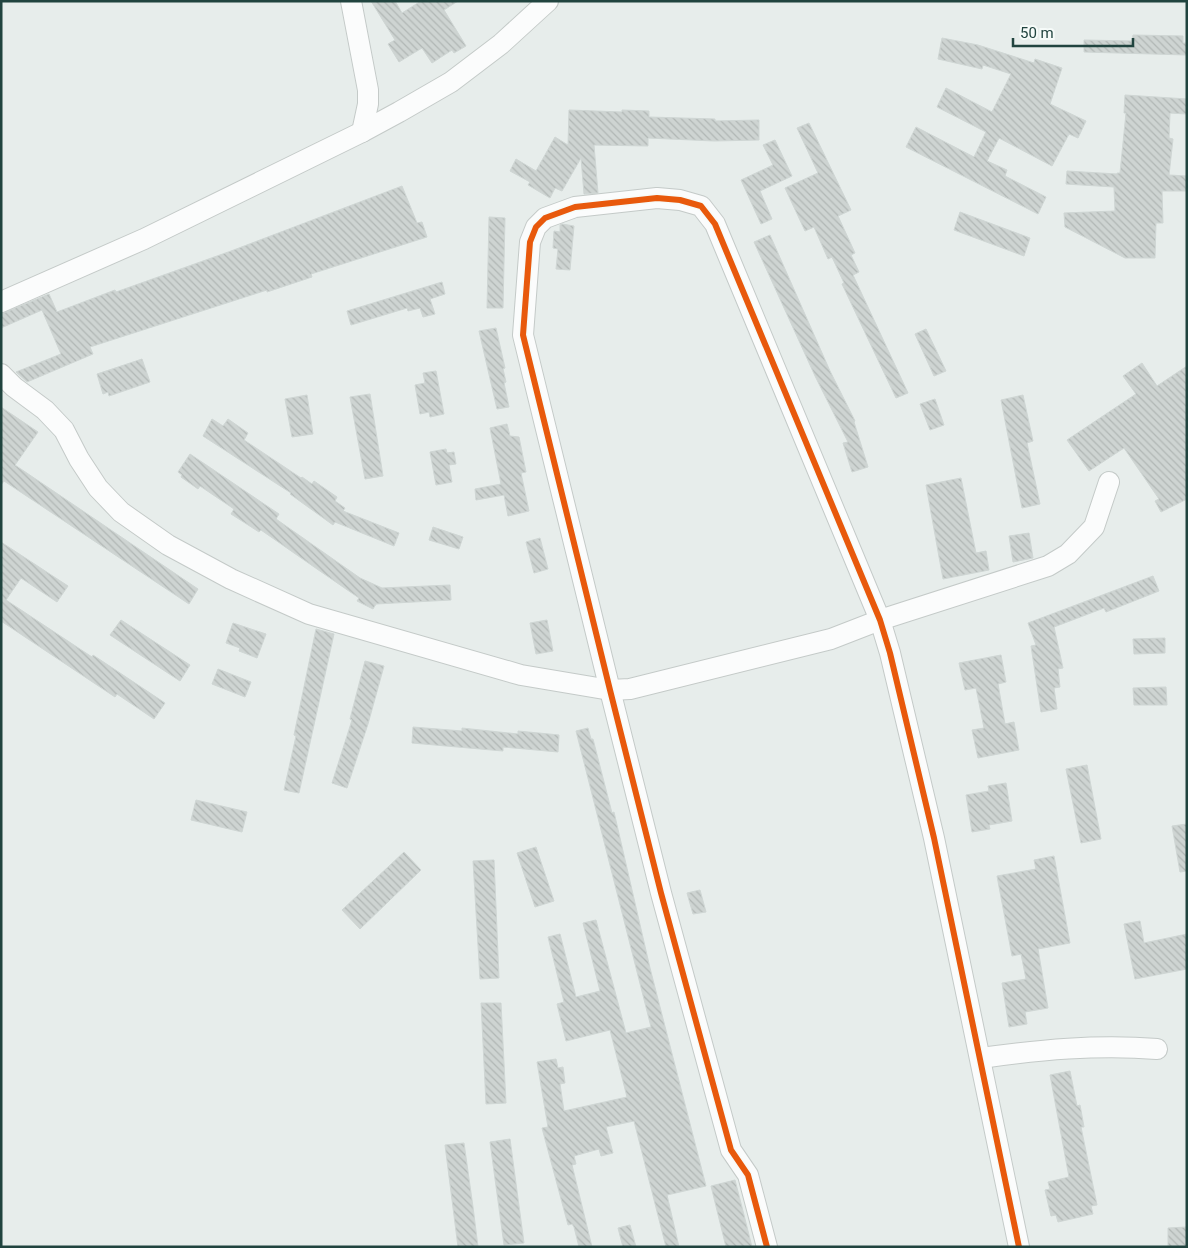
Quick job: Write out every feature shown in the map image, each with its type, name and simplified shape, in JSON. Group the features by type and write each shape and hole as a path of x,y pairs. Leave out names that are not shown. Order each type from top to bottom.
{"street":[{"path":"351,1 368,90 368,104 362,132"},
{"path":"1,302 144,238 362,132 451,82 501,44 548,1"},
{"path":"767,1247 748,1175 731,1150 661,893 523,335 530,242 536,227 544,218 575,207 657,198 680,200 701,206 715,224 880,620 890,653 934,838 981,1058 1018,1247"},
{"path":"1,374 14,387 45,410 64,430 79,459 98,488 120,512 168,544 231,579 309,614 521,675 610,690 630,689 831,639 880,620 1048,566 1068,554 1094,527 1109,482"},
{"path":"981,1058 1043,1050 1124,1046 1157,1049"}],"building":[{"path":"371,1 395,1 402,13 421,1 458,1 444,10 466,46 454,53 452,50 432,63 422,48 399,62 388,44 395,40"},
{"path":"1133,35 1183,36 1183,43 1187,43 1187,55 1084,52 1084,40 1132,41"},
{"path":"942,38 978,45 1034,63 1035,59 1062,68 1050,104 1086,121 1078,138 1069,134 1052,166 999,138 987,161 1007,170 1005,176 1046,197 1038,214 906,147 916,127 974,157 986,132 937,107 946,88 992,112 1011,74 983,65 982,69 938,59"},
{"path":"1125,95 1187,99 1187,114 1170,113 1169,138 1173,139 1169,175 1187,176 1187,191 1162,191 1163,223 1156,223 1155,258 1125,258 1065,227 1064,213 1115,211 1114,187 1066,184 1067,171 1120,173 1126,113 1124,113"},
{"path":"569,110 649,111 649,117 715,119 715,121 759,120 759,140 714,141 648,138 648,146 594,145 598,193 584,194 581,158 562,191 555,188 550,198 528,185 530,182 510,171 516,159 536,171 555,137 568,145"},
{"path":"809,123 851,210 838,216 855,253 851,255 859,272 853,275 908,393 896,398 842,284 844,283 832,257 828,259 814,227 805,231 785,188 818,173 797,128"},
{"path":"775,140 792,176 760,191 772,219 761,224 741,180 773,165 763,145"},
{"path":"402,186 417,223 422,222 427,237 311,274 312,277 267,292 267,290 90,347 93,354 27,382 16,372 61,354 42,310 1,328 1,314 49,294 57,312 115,290 116,292 231,251"},
{"path":"960,212 1030,238 1024,256 954,230"},
{"path":"489,217 505,218 503,308 487,308"},
{"path":"560,225 574,226 570,270 556,269 558,249 553,248 554,231 560,232"},
{"path":"770,235 830,371 855,421 868,467 852,472 843,443 848,442 815,376 754,242"},
{"path":"442,282 445,294 430,299 435,314 423,317 420,308 408,311 407,308 351,325 347,311"},
{"path":"496,328 505,368 503,369 506,382 504,383 509,407 497,409 479,331"},
{"path":"926,329 946,371 934,376 915,334"},
{"path":"142,359 150,382 109,396 108,392 103,394 97,374"},
{"path":"1142,363 1157,386 1187,366 1187,499 1161,512 1155,501 1159,499 1124,448 1089,471 1067,440 1136,394 1123,376"},
{"path":"436,371 444,414 430,417 429,412 420,414 415,385 425,383 423,373"},
{"path":"370,394 383,476 365,479 350,397"},
{"path":"307,395 313,434 292,437 285,399"},
{"path":"1023,395 1033,441 1027,443 1040,504 1022,508 1001,400"},
{"path":"935,399 944,425 930,430 920,404"},
{"path":"1,407 38,432 15,465 198,589 189,604 4,481 1,485"},
{"path":"212,419 223,426 228,419 248,433 244,440 301,478 312,484 314,481 337,497 335,501 345,508 343,511 399,533 394,546 335,522 333,525 291,493 203,436"},
{"path":"507,424 510,436 519,437 526,472 521,473 529,511 508,516 504,495 476,500 475,489 501,484 490,428"},
{"path":"446,449 447,453 454,452 456,464 449,465 452,482 436,485 430,452"},
{"path":"190,454 279,514 276,519 360,578 382,588 450,585 451,600 376,604 373,609 357,601 359,598 261,530 259,532 231,514 234,509 200,486 198,489 181,477 182,475 178,472"},
{"path":"961,478 976,553 986,551 989,570 943,579 926,485"},
{"path":"433,527 463,537 459,549 429,540"},
{"path":"1029,533 1033,558 1013,562 1009,536"},
{"path":"540,538 548,569 534,573 526,542"},
{"path":"1,542 68,586 57,602 21,578 6,600 165,703 154,719 117,694 115,697 1,621"},
{"path":"1153,576 1159,591 1106,612 1104,608 1054,627 1063,668 1058,669 1060,687 1054,688 1057,709 1041,712 1031,646 1036,645 1028,623"},
{"path":"121,620 190,665 180,681 110,635"},
{"path":"547,620 553,651 536,654 530,623"},
{"path":"233,623 266,634 257,658 239,651 240,648 226,643"},
{"path":"316,629 334,634 299,793 284,790"},
{"path":"1165,638 1165,653 1134,654 1133,639"},
{"path":"1001,655 1006,682 998,684 1005,724 1014,722 1019,750 978,758 972,730 984,728 976,688 965,690 959,663"},
{"path":"365,661 384,666 368,724 347,788 332,783 352,720 350,719"},
{"path":"218,669 251,682 245,697 212,684"},
{"path":"1166,687 1167,705 1134,705 1133,688"},
{"path":"413,727 462,731 462,728 518,734 518,731 559,735 558,752 503,747 503,751 412,743"},
{"path":"588,728 591,739 593,739 612,813 614,812 650,968 706,1186 667,1195 679,1247 666,1247 634,1121 606,1127 613,1153 601,1156 599,1149 574,1156 576,1164 572,1165 592,1247 579,1247 574,1227 572,1224 568,1225 542,1128 548,1127 537,1062 556,1059 558,1068 563,1067 565,1083 560,1084 564,1111 627,1097 610,1030 566,1041 557,1004 564,1002 548,937 560,934 576,997 600,991 583,923 596,920 626,1033 651,1027 576,731"},
{"path":"1087,765 1101,839 1081,843 1066,769"},
{"path":"1006,783 1012,821 989,825 990,829 972,832 966,795 989,791 988,786"},
{"path":"196,800 247,812 242,832 191,820"},
{"path":"1187,824 1187,871 1180,872 1172,826"},
{"path":"536,847 554,901 535,907 517,853"},
{"path":"404,852 421,870 360,929 342,910"},
{"path":"1054,856 1070,943 1038,949 1048,1008 1025,1012 1027,1024 1009,1027 1002,983 1026,979 1021,954 1012,956 997,876 1036,869 1034,860"},
{"path":"494,860 499,978 480,979 473,861"},
{"path":"700,890 706,912 693,914 687,893"},
{"path":"1140,921 1144,943 1187,934 1187,969 1135,979 1124,924"},
{"path":"481,1003 501,1003 506,1103 486,1104"},
{"path":"1070,1071 1077,1106 1080,1105 1084,1127 1081,1127 1097,1205 1091,1206 1093,1214 1058,1222 1056,1215 1051,1216 1045,1190 1050,1189 1048,1182 1069,1177 1050,1075"},
{"path":"510,1139 524,1243 504,1245 490,1142"},
{"path":"464,1143 478,1247 458,1247 445,1145"},
{"path":"735,1180 752,1247 726,1247 711,1186"},
{"path":"630,1225 636,1247 623,1247 618,1228"},
{"path":"1187,1227 1187,1247 1168,1247 1168,1228"}],"cycle path":[{"path":"767,1247 748,1175 731,1150 661,893 523,335 530,242 536,227 545,218 575,207 657,198 680,200 701,206 715,224 880,620 890,653 934,838 1019,1247"}]}
